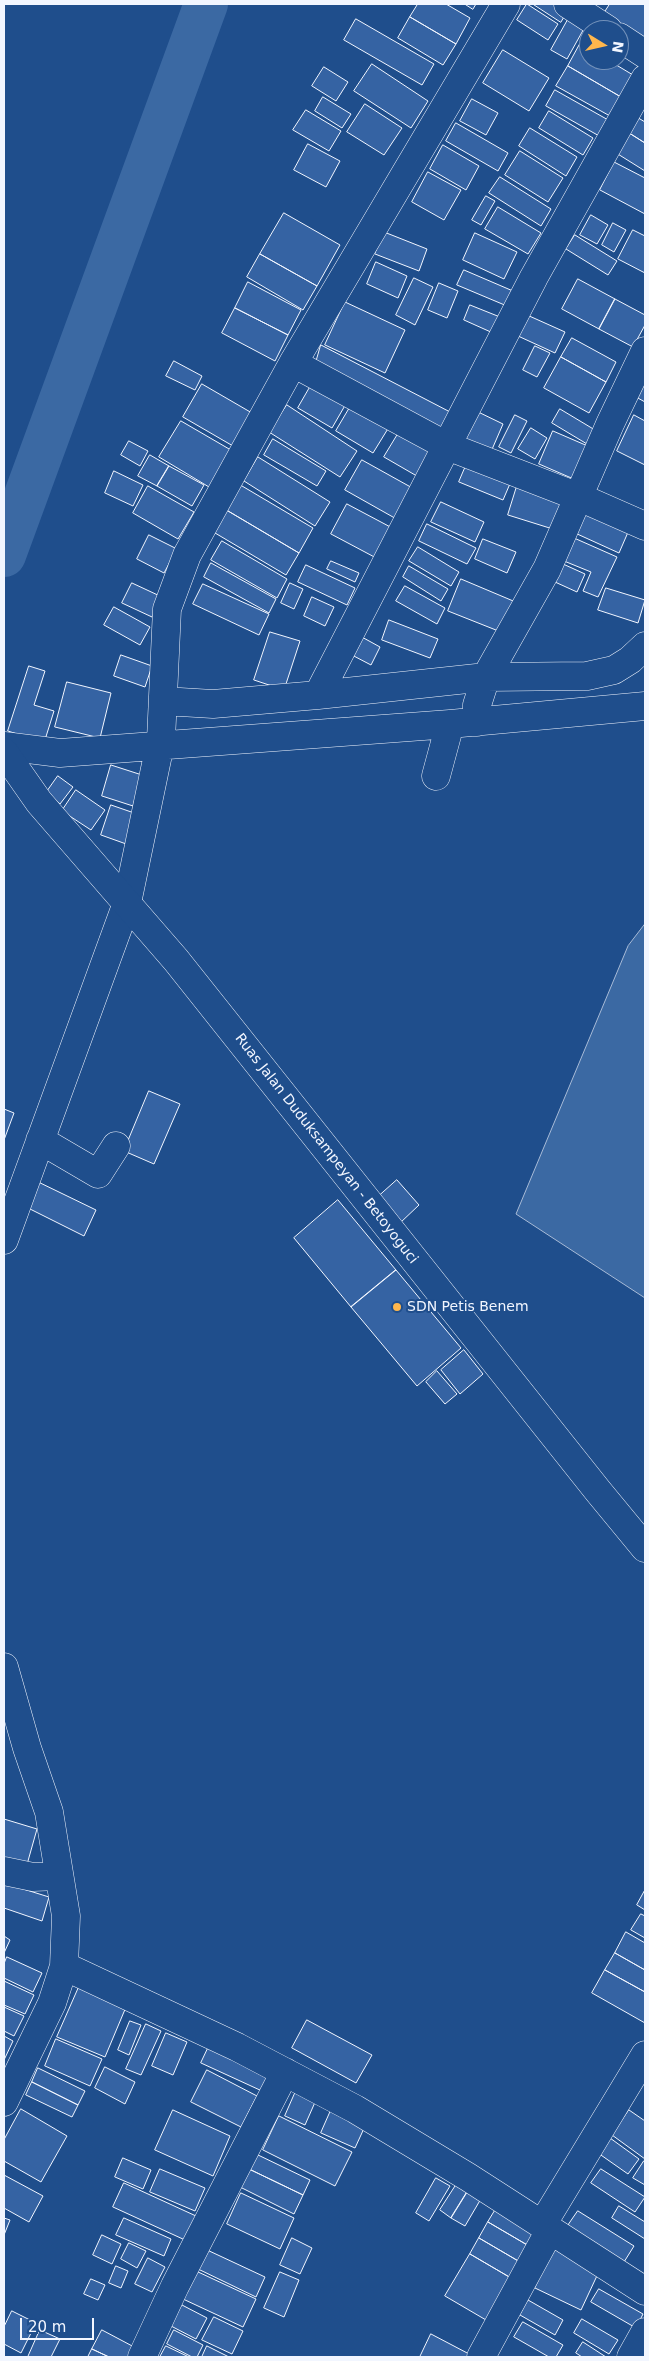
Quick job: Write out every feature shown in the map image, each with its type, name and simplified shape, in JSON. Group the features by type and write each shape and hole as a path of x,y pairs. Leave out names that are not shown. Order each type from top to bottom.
{"street":[{"path":"4,1240 127,903 162,727 168,609 187,555 293,363 506,4"},
{"path":"568,4 593,20"},
{"path":"629,44 645,54"},
{"path":"318,696 534,277 645,78"},
{"path":"436,776 450,724 480,699 547,569 610,424 645,351"},
{"path":"293,363 447,446 579,497 645,526"},
{"path":"480,699 614,670 630,660 645,646"},
{"path":"4,746 60,753 162,727 213,704 318,696 480,699 645,706"},
{"path":"162,727 450,724"},
{"name":"Ruas Jalan Duduksampeyan - Betoyoguci","path":"4,752 39,802 176,960 645,1548"},
{"path":"40,1140 98,1174 116,1146"},
{"path":"4,1666 27,1748 49,1812 66,1916 64,1966 52,2002 4,2102"},
{"path":"4,1871 33,1877 59,1876"},
{"path":"64,1966 237,2047 355,2109 546,2227 645,2291"},
{"path":"481,2357 546,2227 645,2055"},
{"path":"142,2357 285,2072"},
{"path":"631,2357 645,2332"}],"water":[{"path":"645,924 645,1298 516,1214 628,946"}],"building":[{"path":"418,4 446,4 470,18 456,44 410,17"},
{"path":"465,4 476,4 473,9"},
{"path":"527,4 558,24 548,40 517,20"},
{"path":"533,4 558,4 568,10 561,22"},
{"path":"610,4 645,4 645,46 629,36 629,20 604,20 601,18"},
{"path":"570,16 579,21 579,38 567,59 551,50"},
{"path":"410,17 456,44 443,65 398,38"},
{"path":"356,19 434,64 422,85 344,40"},
{"path":"579,46 579,70 625,70 633,75 621,97 568,66"},
{"path":"503,50 549,78 529,111 483,83"},
{"path":"372,64 428,101 411,128 354,91"},
{"path":"568,66 621,97 610,116 556,86"},
{"path":"324,67 348,82 336,101 312,86"},
{"path":"555,90 610,121 601,137 546,106"},
{"path":"323,97 351,114 342,128 315,111"},
{"path":"472,99 498,113 486,135 460,121"},
{"path":"365,104 402,128 384,155 347,132"},
{"path":"306,110 341,131 329,151 293,130"},
{"path":"549,111 593,138 583,155 539,128"},
{"path":"635,116 645,122 645,143 626,131"},
{"path":"456,123 508,153 498,171 446,141"},
{"path":"530,128 577,157 566,176 519,146"},
{"path":"626,131 645,143 645,171 613,151"},
{"path":"308,144 340,161 326,187 294,170"},
{"path":"443,145 479,166 466,190 430,169"},
{"path":"520,151 563,178 548,202 505,175"},
{"path":"614,162 645,178 645,214 600,190"},
{"path":"428,172 461,190 444,220 412,202"},
{"path":"500,177 551,209 541,226 489,193"},
{"path":"486,196 495,201 481,225 472,220"},
{"path":"498,207 541,233 528,254 485,229"},
{"path":"284,213 340,245 317,286 260,254"},
{"path":"591,215 608,225 597,244 580,235"},
{"path":"613,223 626,230 614,252 602,245"},
{"path":"633,230 645,236 645,273 618,259"},
{"path":"384,232 427,249 419,271 375,254"},
{"path":"475,233 517,252 504,279 463,260"},
{"path":"575,235 617,261 608,275 566,249"},
{"path":"260,254 317,286 303,310 247,277"},
{"path":"376,262 407,276 398,298 367,284"},
{"path":"464,270 513,291 507,306 457,285"},
{"path":"414,278 433,287 415,325 396,315"},
{"path":"578,279 615,299 599,329 562,309"},
{"path":"248,282 301,310 288,335 235,308"},
{"path":"439,283 458,291 447,318 428,310"},
{"path":"615,299 645,315 645,325 633,347 599,329"},
{"path":"345,302 405,330 385,373 325,345"},
{"path":"470,305 500,317 493,333 464,320"},
{"path":"235,308 288,335 275,361 222,333"},
{"path":"527,315 565,332 555,353 518,336"},
{"path":"572,338 616,362 606,382 561,357"},
{"path":"321,345 454,414 445,432 315,366"},
{"path":"535,346 550,353 537,377 523,370"},
{"path":"561,357 606,382 589,413 544,388"},
{"path":"174,361 202,376 195,390 166,376"},
{"path":"645,380 645,402 636,397"},
{"path":"313,382 347,402 332,428 298,408"},
{"path":"202,384 252,413 233,446 183,417"},
{"path":"352,404 389,427 373,453 336,431"},
{"path":"287,405 357,451 340,477 269,432"},
{"path":"472,409 503,424 490,454 458,440"},
{"path":"560,409 595,430 587,444 552,423"},
{"path":"515,415 527,421 511,453 499,447"},
{"path":"634,415 645,421 645,465 617,451"},
{"path":"181,421 236,453 214,490 159,457"},
{"path":"531,428 547,438 535,459 518,449"},
{"path":"401,429 438,450 422,479 384,457"},
{"path":"553,431 590,447 576,480 539,464"},
{"path":"273,439 326,471 317,486 264,455"},
{"path":"129,441 148,451 140,466 121,455"},
{"path":"150,455 169,466 157,486 138,476"},
{"path":"258,457 330,502 315,526 244,481"},
{"path":"362,460 416,490 400,521 345,490"},
{"path":"468,461 512,479 503,500 459,482"},
{"path":"169,466 204,485 192,506 157,486"},
{"path":"114,471 143,485 133,506 105,493"},
{"path":"237,483 313,528 299,553 223,508"},
{"path":"518,483 566,498 556,530 508,515"},
{"path":"148,486 194,512 178,539 133,513"},
{"path":"441,502 484,522 475,542 431,522"},
{"path":"347,504 396,530 380,560 331,534"},
{"path":"587,504 632,523 619,553 575,533"},
{"path":"223,508 299,553 286,575 210,530"},
{"path":"427,524 476,548 467,564 419,541"},
{"path":"149,535 177,549 164,573 137,559"},
{"path":"574,538 617,557 598,597 583,591 591,572 564,561"},
{"path":"483,539 516,552 507,573 475,559"},
{"path":"222,541 287,579 277,598 211,560"},
{"path":"418,547 459,572 451,586 409,561"},
{"path":"331,561 359,573 355,582 327,569"},
{"path":"211,563 276,599 269,613 204,577"},
{"path":"563,564 585,574 577,592 555,582"},
{"path":"306,565 355,588 347,605 298,582"},
{"path":"409,566 448,589 441,601 403,577"},
{"path":"461,579 518,603 506,634 448,611"},
{"path":"132,583 162,597 152,617 122,603"},
{"path":"290,583 303,589 294,609 281,603"},
{"path":"203,584 269,614 259,635 193,604"},
{"path":"405,586 445,608 437,624 396,601"},
{"path":"606,588 645,600 638,623 598,610"},
{"path":"312,597 334,607 325,626 304,616"},
{"path":"114,607 150,627 140,645 104,625"},
{"path":"389,620 438,639 430,658 382,640"},
{"path":"270,632 300,641 284,690 254,680"},
{"path":"360,636 380,647 371,665 350,654"},
{"path":"121,655 152,666 145,687 114,676"},
{"path":"29,666 45,671 34,705 54,711 44,743 8,731"},
{"path":"67,682 111,693 100,738 55,727"},
{"path":"111,765 142,775 133,806 102,796"},
{"path":"58,776 73,787 60,804 46,793"},
{"path":"76,790 105,810 91,830 62,811"},
{"path":"111,805 140,815 129,845 101,835"},
{"path":"149,1091 180,1104 154,1164 124,1151"},
{"path":"4,1109 14,1113 4,1140"},
{"path":"30,1178 96,1210 84,1236 18,1203"},
{"path":"397,1180 419,1205 400,1223 378,1197"},
{"path":"338,1200 396,1270 351,1307 294,1238"},
{"path":"396,1270 461,1348 417,1386 351,1307"},
{"path":"464,1350 483,1374 460,1394 441,1370"},
{"path":"437,1371 457,1394 445,1404 426,1382"},
{"path":"4,1819 37,1829 26,1868 4,1862"},
{"path":"4,1883 49,1897 42,1921 4,1908"},
{"path":"645,1890 645,1910 637,1905"},
{"path":"641,1914 645,1916 645,1938 631,1930"},
{"path":"626,1932 645,1943 645,1970 615,1953"},
{"path":"4,1936 10,1940 4,1953"},
{"path":"615,1953 645,1970 645,1992 605,1970"},
{"path":"7,1957 42,1973 33,1992 4,1978 4,1964"},
{"path":"605,1970 645,1992 645,2023 592,1993"},
{"path":"4,1981 34,1995 25,2014 4,2005"},
{"path":"79,1987 126,2007 105,2057 57,2037"},
{"path":"4,2007 24,2016 14,2036 4,2031"},
{"path":"307,2020 372,2055 356,2083 292,2048"},
{"path":"130,2021 141,2025 129,2055 118,2050"},
{"path":"146,2024 161,2031 141,2075 126,2069"},
{"path":"166,2033 187,2042 173,2075 152,2066"},
{"path":"4,2036 13,2041 4,2060"},
{"path":"56,2039 102,2059 90,2086 45,2066"},
{"path":"211,2042 272,2070 262,2091 201,2063"},
{"path":"105,2067 135,2082 125,2104 95,2088"},
{"path":"38,2068 85,2091 78,2105 32,2082"},
{"path":"207,2070 257,2096 241,2127 191,2102"},
{"path":"32,2082 78,2105 72,2117 26,2095"},
{"path":"296,2091 316,2100 305,2125 285,2116"},
{"path":"332,2108 366,2124 355,2148 321,2133"},
{"path":"21,2109 67,2136 41,2182 4,2161 4,2140"},
{"path":"173,2110 230,2136 213,2176 155,2150"},
{"path":"629,2110 645,2121 645,2159 612,2135"},
{"path":"279,2116 352,2152 335,2186 263,2150"},
{"path":"610,2138 639,2159 628,2174 598,2153"},
{"path":"256,2154 310,2180 303,2195 249,2169"},
{"path":"123,2158 151,2170 143,2189 115,2177"},
{"path":"645,2161 645,2185 633,2178"},
{"path":"160,2169 205,2188 195,2211 150,2192"},
{"path":"249,2169 303,2195 294,2214 240,2187"},
{"path":"601,2169 645,2197 635,2212 591,2183"},
{"path":"4,2175 43,2196 29,2222 4,2208"},
{"path":"436,2178 450,2186 429,2221 416,2213"},
{"path":"458,2182 469,2189 451,2218 440,2210"},
{"path":"124,2183 196,2216 185,2240 113,2207"},
{"path":"469,2189 482,2197 465,2226 451,2218"},
{"path":"241,2193 294,2218 280,2249 227,2224"},
{"path":"499,2204 539,2228 529,2246 488,2222"},
{"path":"619,2206 645,2222 645,2239 612,2218"},
{"path":"578,2211 634,2246 624,2262 567,2227"},
{"path":"4,2218 10,2220 4,2235"},
{"path":"124,2218 171,2239 164,2256 116,2235"},
{"path":"488,2222 529,2246 520,2262 479,2238"},
{"path":"102,2235 121,2244 112,2264 93,2255"},
{"path":"292,2238 312,2248 300,2274 280,2265"},
{"path":"479,2238 520,2262 511,2278 470,2254"},
{"path":"129,2243 146,2251 137,2268 121,2259"},
{"path":"556,2243 602,2265 581,2310 535,2288"},
{"path":"205,2249 265,2277 256,2297 196,2268"},
{"path":"470,2254 511,2278 486,2320 445,2296"},
{"path":"148,2258 165,2267 152,2292 135,2284"},
{"path":"116,2266 128,2271 121,2288 109,2283"},
{"path":"196,2271 256,2299 243,2327 183,2299"},
{"path":"280,2272 299,2280 284,2317 264,2308"},
{"path":"91,2279 105,2285 98,2300 84,2294"},
{"path":"599,2289 643,2314 636,2328 591,2302"},
{"path":"528,2300 563,2320 555,2335 520,2315"},
{"path":"182,2305 207,2318 196,2339 171,2326"},
{"path":"12,2311 36,2323 21,2353 4,2344 4,2327"},
{"path":"214,2317 243,2331 232,2354 202,2340"},
{"path":"582,2319 618,2340 609,2354 574,2333"},
{"path":"523,2322 563,2345 556,2357 549,2357 514,2337"},
{"path":"40,2330 60,2339 51,2357 28,2357"},
{"path":"102,2330 136,2348 131,2357 109,2357 92,2349"},
{"path":"174,2330 203,2345 197,2357 192,2357 167,2344"},
{"path":"431,2334 471,2355 470,2357 420,2357"},
{"path":"583,2342 606,2357 582,2357 576,2353"},
{"path":"166,2346 189,2357 160,2357"},
{"path":"207,2346 229,2357 202,2357"},
{"path":"92,2349 109,2357 88,2357"}],"waterway":[{"path":"4,555 206,4"}],"place":[{"name":"SDN Petis Benem","path":"397,1307"}]}
